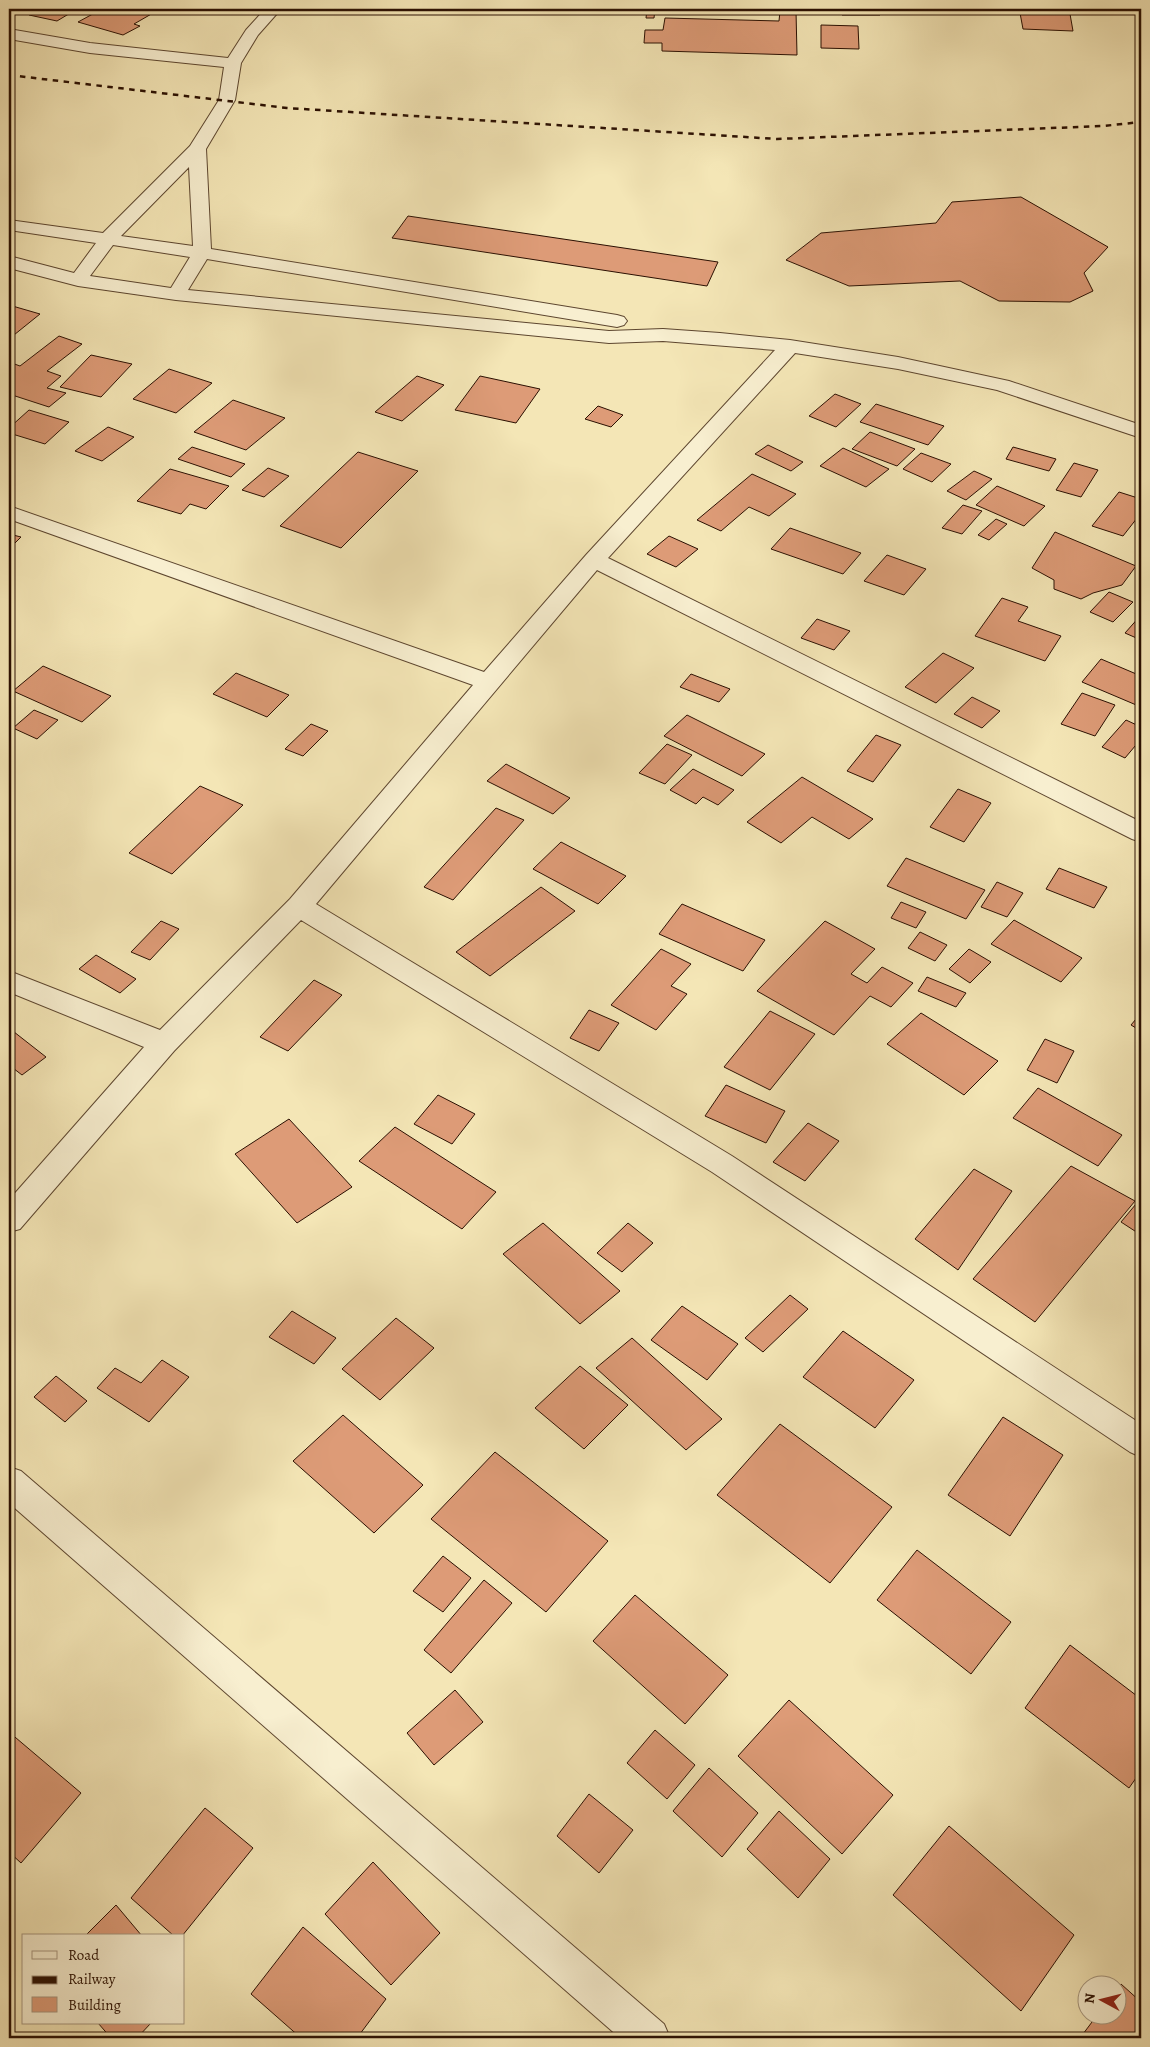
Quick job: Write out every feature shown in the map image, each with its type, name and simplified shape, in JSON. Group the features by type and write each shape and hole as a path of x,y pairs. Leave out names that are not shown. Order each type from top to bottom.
{"street":[{"path":"78,280 108,239 196,149 226,100 233,63 252,33 272,9"},
{"path":"9,34 90,48 233,63"},
{"path":"176,294 202,253 196,149"},
{"path":"9,225 202,253 613,320 663,334"},
{"path":"9,262 78,280 176,294 609,337 663,334 790,346 898,363 1002,385 1141,432"},
{"path":"9,1220 164,1043 299,906 488,682 594,560 790,346"},
{"path":"9,512 488,682"},
{"path":"594,560 1141,833"},
{"path":"299,906 722,1164 1141,1442"},
{"path":"9,981 164,1043"},
{"path":"9,1482 650,2038"}],"building":[{"path":"27,9 77,9 57,21 22,12"},
{"path":"102,9 160,9 134,24 140,26 123,35 78,22"},
{"path":"491,9 549,9 549,13 491,12"},
{"path":"647,9 655,9 654,18 646,18"},
{"path":"841,9 879,9 880,15 842,15"},
{"path":"780,11 796,11 797,55 662,51 662,43 644,43 645,30 663,30 665,18 779,21"},
{"path":"1020,13 1070,14 1073,31 1023,29"},
{"path":"821,25 858,26 859,49 821,48"},
{"path":"1021,197 1108,247 1084,273 1093,291 1070,302 999,301 960,281 849,286 786,260 821,233 936,223 952,202"},
{"path":"408,216 718,262 707,286 392,238"},
{"path":"9,305 40,314 9,339"},
{"path":"59,336 82,344 47,371 61,376 47,388 66,393 49,407 9,394 9,362 20,366"},
{"path":"91,355 132,364 101,397 60,387"},
{"path":"169,369 212,383 176,413 133,399"},
{"path":"417,376 444,385 402,421 375,412"},
{"path":"480,376 540,389 516,423 455,410"},
{"path":"835,394 861,404 836,427 809,416"},
{"path":"233,400 285,418 246,450 194,432"},
{"path":"876,404 944,426 928,445 860,422"},
{"path":"598,406 623,415 611,427 585,419"},
{"path":"29,410 69,422 45,444 9,433 9,428"},
{"path":"108,427 134,437 102,461 75,451"},
{"path":"870,432 915,449 897,466 852,449"},
{"path":"768,445 803,462 791,471 755,454"},
{"path":"192,447 245,464 231,477 178,459"},
{"path":"1013,447 1056,459 1049,471 1006,459"},
{"path":"843,448 889,469 866,487 820,466"},
{"path":"358,452 418,471 341,548 280,526"},
{"path":"921,453 951,464 932,482 903,469"},
{"path":"1074,463 1098,470 1081,497 1056,490"},
{"path":"268,468 289,476 264,497 242,490"},
{"path":"170,469 229,486 206,509 190,504 181,514 137,501"},
{"path":"974,471 992,479 966,500 947,491"},
{"path":"752,474 796,494 769,516 749,507 721,531 697,520"},
{"path":"997,486 1045,506 1024,526 976,505"},
{"path":"1119,492 1141,499 1141,513 1123,536 1092,526"},
{"path":"963,505 982,511 962,534 942,528"},
{"path":"996,519 1007,524 989,540 978,535"},
{"path":"790,528 861,553 843,574 771,549"},
{"path":"1055,532 1136,566 1122,585 1093,593 1081,599 1054,589 1054,580 1032,568"},
{"path":"9,534 21,537 9,549"},
{"path":"669,536 698,549 676,567 647,554"},
{"path":"887,555 926,569 904,595 864,581"},
{"path":"1109,592 1133,602 1113,622 1090,612"},
{"path":"1002,598 1028,607 1018,621 1061,636 1045,661 975,636"},
{"path":"1141,615 1141,640 1125,633"},
{"path":"817,619 850,631 834,650 801,638"},
{"path":"943,653 974,668 936,703 905,687"},
{"path":"1101,659 1141,676 1141,707 1082,682"},
{"path":"43,666 111,696 82,722 13,691"},
{"path":"236,673 289,695 267,717 213,694"},
{"path":"691,674 730,689 719,702 680,687"},
{"path":"1082,693 1115,705 1095,736 1061,724"},
{"path":"972,697 1000,711 982,728 954,714"},
{"path":"34,710 58,720 37,739 13,728"},
{"path":"687,715 765,754 742,776 664,736"},
{"path":"1126,720 1141,727 1141,739 1125,758 1102,747"},
{"path":"311,724 328,731 303,756 285,749"},
{"path":"876,735 901,745 873,782 847,771"},
{"path":"667,744 692,755 665,784 639,773"},
{"path":"506,764 570,798 553,814 487,781"},
{"path":"693,769 734,790 718,805 703,797 696,804 670,790"},
{"path":"802,777 873,819 849,839 812,817 781,843 747,822"},
{"path":"200,786 243,805 172,874 129,853"},
{"path":"958,789 991,803 964,842 930,827"},
{"path":"496,808 524,820 453,900 424,887"},
{"path":"561,842 626,876 598,904 533,869"},
{"path":"906,858 985,890 966,919 887,886"},
{"path":"1059,868 1107,887 1094,908 1046,889"},
{"path":"997,882 1023,893 1007,917 981,907"},
{"path":"541,887 575,911 490,976 456,952"},
{"path":"901,902 926,912 916,928 891,918"},
{"path":"682,904 765,940 743,971 659,934"},
{"path":"1014,920 1082,958 1061,982 991,944"},
{"path":"161,921 179,929 150,960 131,952"},
{"path":"825,921 875,949 851,974 867,983 882,967 913,983 891,1007 870,996 834,1035 757,991"},
{"path":"920,932 947,945 935,961 908,948"},
{"path":"661,949 691,964 671,986 687,994 656,1030 611,1005"},
{"path":"969,949 991,962 970,983 949,969"},
{"path":"96,955 136,979 120,993 79,969"},
{"path":"927,977 966,993 956,1007 918,991"},
{"path":"314,980 342,995 288,1051 260,1037"},
{"path":"589,1010 619,1023 599,1051 570,1038"},
{"path":"770,1011 815,1034 770,1090 724,1067"},
{"path":"921,1013 998,1061 964,1095 887,1044"},
{"path":"1141,1013 1141,1031 1131,1025"},
{"path":"9,1028 46,1057 22,1075 9,1065"},
{"path":"1045,1039 1074,1051 1057,1083 1027,1070"},
{"path":"726,1085 785,1111 766,1143 705,1116"},
{"path":"1038,1088 1122,1135 1098,1166 1013,1118"},
{"path":"438,1095 475,1114 452,1144 414,1124"},
{"path":"289,1119 352,1187 297,1223 235,1154"},
{"path":"808,1123 839,1141 805,1181 773,1162"},
{"path":"395,1127 496,1192 462,1229 359,1161"},
{"path":"1071,1166 1135,1201 1035,1322 973,1279"},
{"path":"974,1169 1012,1191 958,1270 915,1239"},
{"path":"1141,1198 1141,1235 1121,1222"},
{"path":"543,1223 620,1291 580,1324 503,1254"},
{"path":"628,1223 653,1243 622,1272 597,1253"},
{"path":"790,1295 808,1309 763,1352 745,1338"},
{"path":"682,1306 738,1344 707,1380 651,1340"},
{"path":"292,1311 336,1338 314,1364 269,1337"},
{"path":"396,1318 434,1348 380,1400 342,1369"},
{"path":"843,1331 914,1380 875,1428 803,1377"},
{"path":"632,1338 722,1419 686,1450 596,1368"},
{"path":"162,1360 189,1377 149,1422 97,1388 115,1368 141,1383"},
{"path":"580,1366 628,1405 584,1449 535,1408"},
{"path":"56,1376 87,1401 65,1422 34,1397"},
{"path":"343,1415 423,1485 374,1533 293,1461"},
{"path":"1003,1417 1063,1455 1010,1536 948,1495"},
{"path":"780,1424 892,1507 830,1583 717,1495"},
{"path":"495,1452 608,1541 546,1612 431,1519"},
{"path":"917,1550 1011,1622 971,1674 877,1600"},
{"path":"443,1556 471,1578 443,1612 413,1591"},
{"path":"484,1580 512,1603 451,1673 424,1650"},
{"path":"635,1595 728,1675 685,1724 593,1641"},
{"path":"1070,1645 1141,1699 1141,1771 1129,1788 1025,1708"},
{"path":"455,1690 483,1722 434,1765 407,1733"},
{"path":"789,1700 893,1795 842,1854 738,1756"},
{"path":"655,1730 695,1765 667,1799 627,1763"},
{"path":"9,1732 81,1793 21,1863 9,1852"},
{"path":"709,1768 758,1813 722,1857 673,1811"},
{"path":"589,1794 633,1830 599,1873 557,1836"},
{"path":"205,1808 253,1848 184,1934 172,1934 131,1898"},
{"path":"779,1811 830,1859 798,1898 747,1849"},
{"path":"949,1826 1074,1935 1021,2011 893,1895"},
{"path":"373,1862 440,1933 391,1985 325,1914"},
{"path":"116,1905 140,1934 87,1934"},
{"path":"303,1927 386,1999 357,2038 301,2038 251,1994"},
{"path":"1128,1990 1141,2002 1141,2038 1080,2038 1090,2024 1128,2024"},
{"path":"99,2024 150,2024 137,2038 111,2038"}],"railway":[{"path":"9,75 287,108 777,139 1103,126 1141,122"}]}
